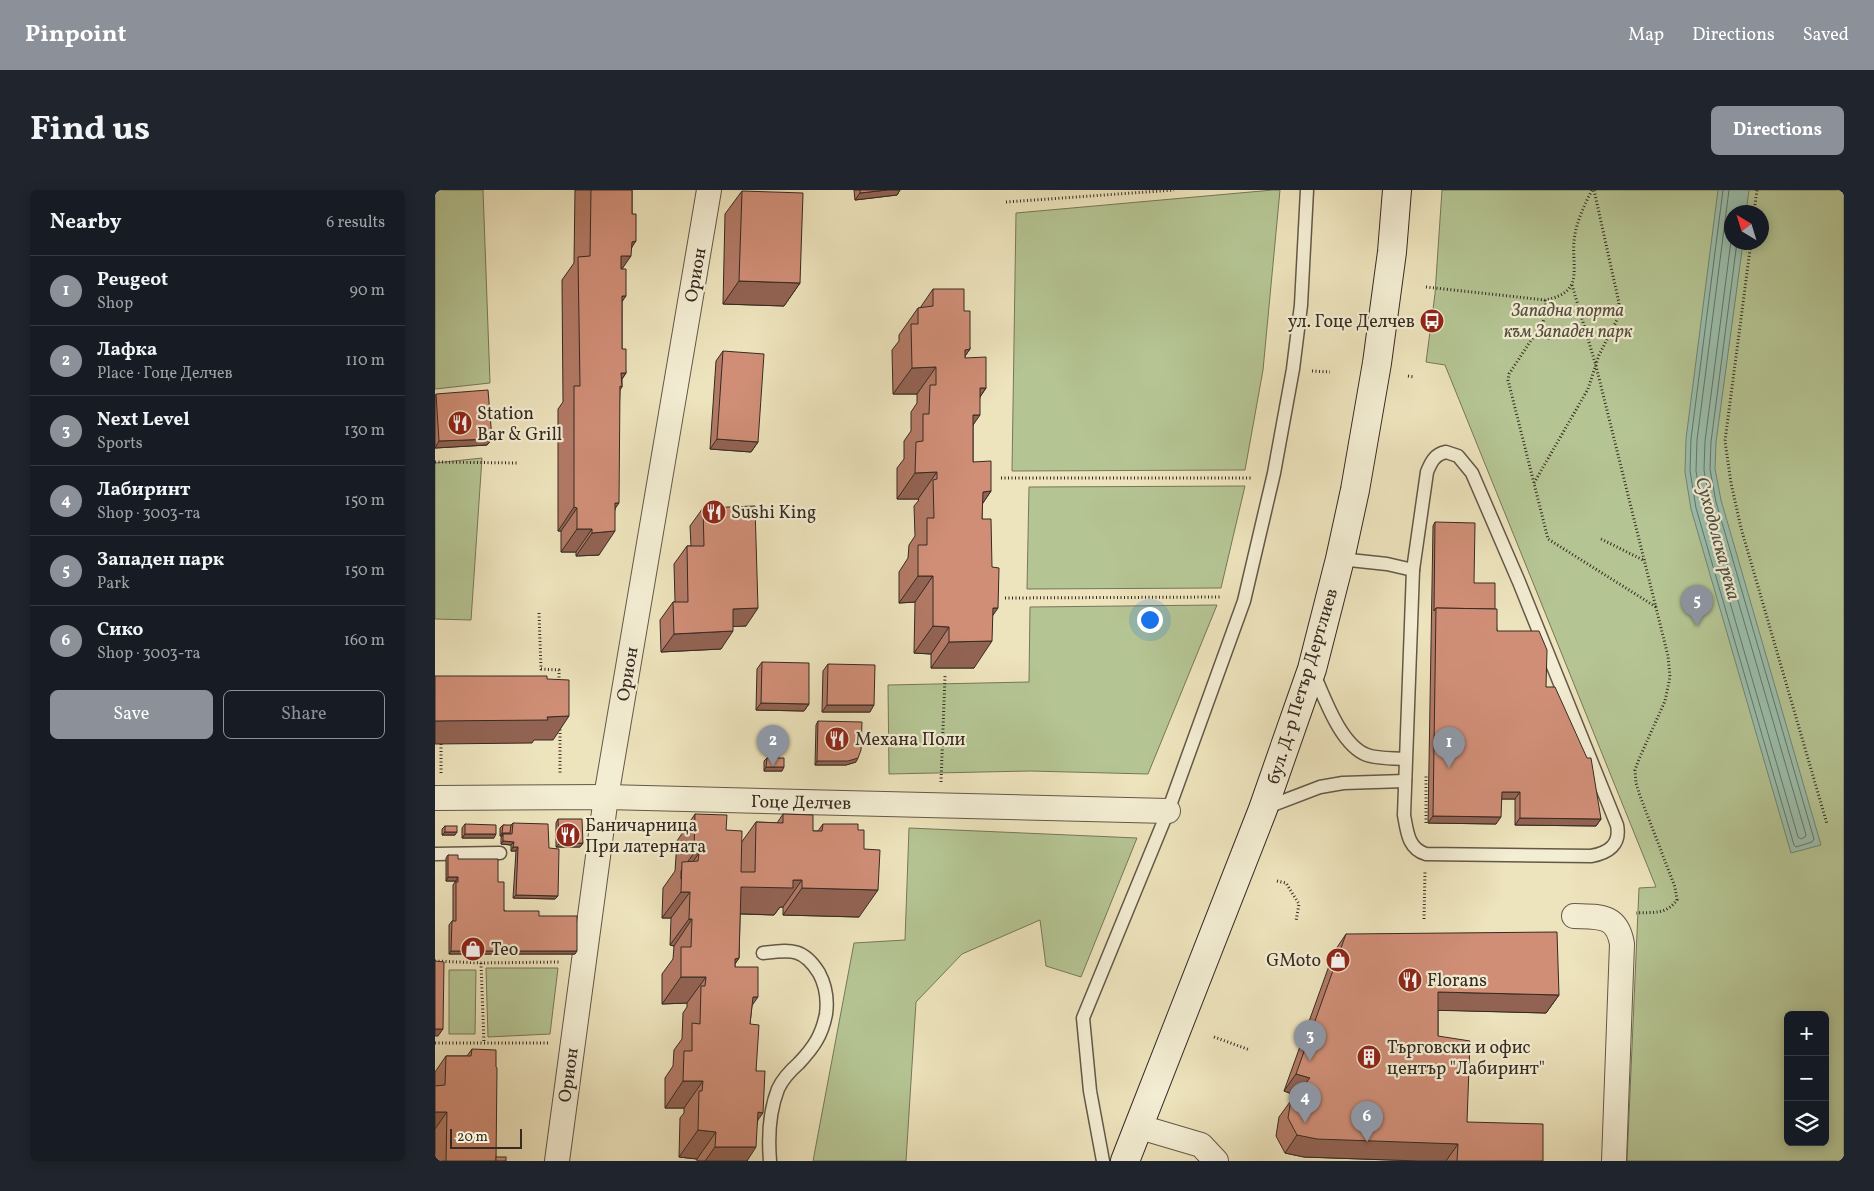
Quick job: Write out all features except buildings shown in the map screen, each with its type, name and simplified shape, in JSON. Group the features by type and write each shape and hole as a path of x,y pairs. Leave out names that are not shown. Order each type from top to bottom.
{"main road":[{"name":"бул. Д-р Петър Дертлиев","path":"1125,1161 1140,1127 1263,809 1312,668 1341,560 1355,490 1377,363 1392,252 1397,190"}],"street":[{"name":"Орион","path":"557,1161 605,798 709,190"},
{"name":"Гоце Делчев","path":"438,798 605,798 1167,811"},
{"path":"1574,916 1599,917 1609,920 1616,925 1622,944 1614,1161"},
{"path":"1140,1127 1201,1145 1216,1161"}],"lane":[{"path":"1103,1161 1090,1091 1083,1018 1167,811 1244,601 1273,473 1293,369 1301,305 1307,190"},
{"path":"1446,452 1452,453 1465,463 1472,473 1519,582 1617,825 1619,832 1617,839 1613,847 1604,854 1591,856 1426,854 1419,852 1411,844 1404,815 1405,759 1413,570 1427,472 1430,462 1437,455 1446,452"},
{"path":"1341,560 1387,564 1413,570"},
{"path":"1312,668 1333,717 1350,743 1365,754 1384,758 1405,759"},
{"path":"1263,809 1320,787 1343,783 1405,781"},
{"path":"435,854 500,853"},
{"path":"763,953 786,951 803,954 815,967 824,983 828,1004 823,1029 819,1037 799,1062 787,1073 773,1102 768,1140 770,1161"}],"path":[{"path":"1006,202 1173,190"},
{"path":"1426,287 1545,300 1564,294 1571,285 1574,274 1575,233 1581,214 1593,190"},
{"path":"1534,484 1588,389 1604,343 1617,320 1619,309 1593,190"},
{"path":"1756,205 1757,190"},
{"path":"1750,250 1725,441 1731,483 1741,528 1827,824"},
{"path":"1571,285 1596,366 1646,562 1668,656 1670,677 1665,701 1635,770 1636,783 1675,887 1677,900 1663,912 1633,914 1616,925"},
{"path":"1545,300 1547,310 1543,322 1509,374 1508,380 1548,539 1656,607"},
{"path":"1309,370 1330,372"},
{"path":"1408,376 1414,377"},
{"path":"435,462 519,463"},
{"path":"1001,478 1251,478"},
{"path":"1601,539 1646,562"},
{"path":"1005,598 1222,597"},
{"path":"539,613 541,669 559,670 559,690"},
{"path":"940,806 945,676"},
{"path":"560,719 560,798"},
{"path":"438,798 441,744"},
{"path":"1424,919 1425,878"},
{"path":"1277,881 1286,883 1299,904 1296,921"},
{"path":"435,961 481,963 583,962"},
{"path":"481,963 484,1043"},
{"path":"1214,1036 1250,1050"},
{"path":"435,1043 573,1043"}],"green space":[{"path":"435,190 483,190 490,383 435,389"},
{"path":"1280,190 1263,370 1245,470 1012,471 1016,213"},
{"name":"Западна порта към Западен парк","path":"1442,190 1844,190 1844,1161 1627,1161 1639,888 1656,887 1445,365 1426,362 1435,294"},
{"path":"482,458 471,620 435,619 435,463"},
{"path":"1245,486 1221,588 1027,589 1029,487"},
{"path":"1217,605 1148,774 1030,771 889,774 888,685 1029,682 1030,607"},
{"path":"909,828 1137,838 1081,977 1046,966 1040,920 962,954 916,1002 906,1161 813,1161 854,943 905,940"},
{"path":"486,968 558,968 550,1034 488,1037"},
{"path":"449,970 476,970 475,1034 449,1034"}],"water":[{"name":"Суходолска река","path":"1718,190 1749,190 1747,205 1724,205 1724,250 1742,250 1716,442 1715,469 1721,500 1821,845 1791,853 1691,509 1685,472 1686,439"}],"place":[{"name":"ул. Гоце Делчев","path":"1432,321"},
{"name":"Station Bar & Grill","path":"460,423"},
{"name":"Sushi King","path":"714,512"},
{"name":"Западен парк","path":"1697,626"},
{"name":"Механа Поли","path":"837,739"},
{"name":"Лафка","path":"773,766"},
{"name":"Peugeot","path":"1449,768"},
{"name":"Баничарница При латерната","path":"568,835"},
{"name":"Teo","path":"473,949"},
{"name":"GMoto","path":"1338,960"},
{"name":"Florans","path":"1410,980"},
{"name":"Търговски и офис център \"Лабиринт\"","path":"1369,1057"},
{"name":"Next Level","path":"1310,1061"},
{"name":"Лабиринт","path":"1305,1123"},
{"name":"Сико","path":"1367,1142"}]}
